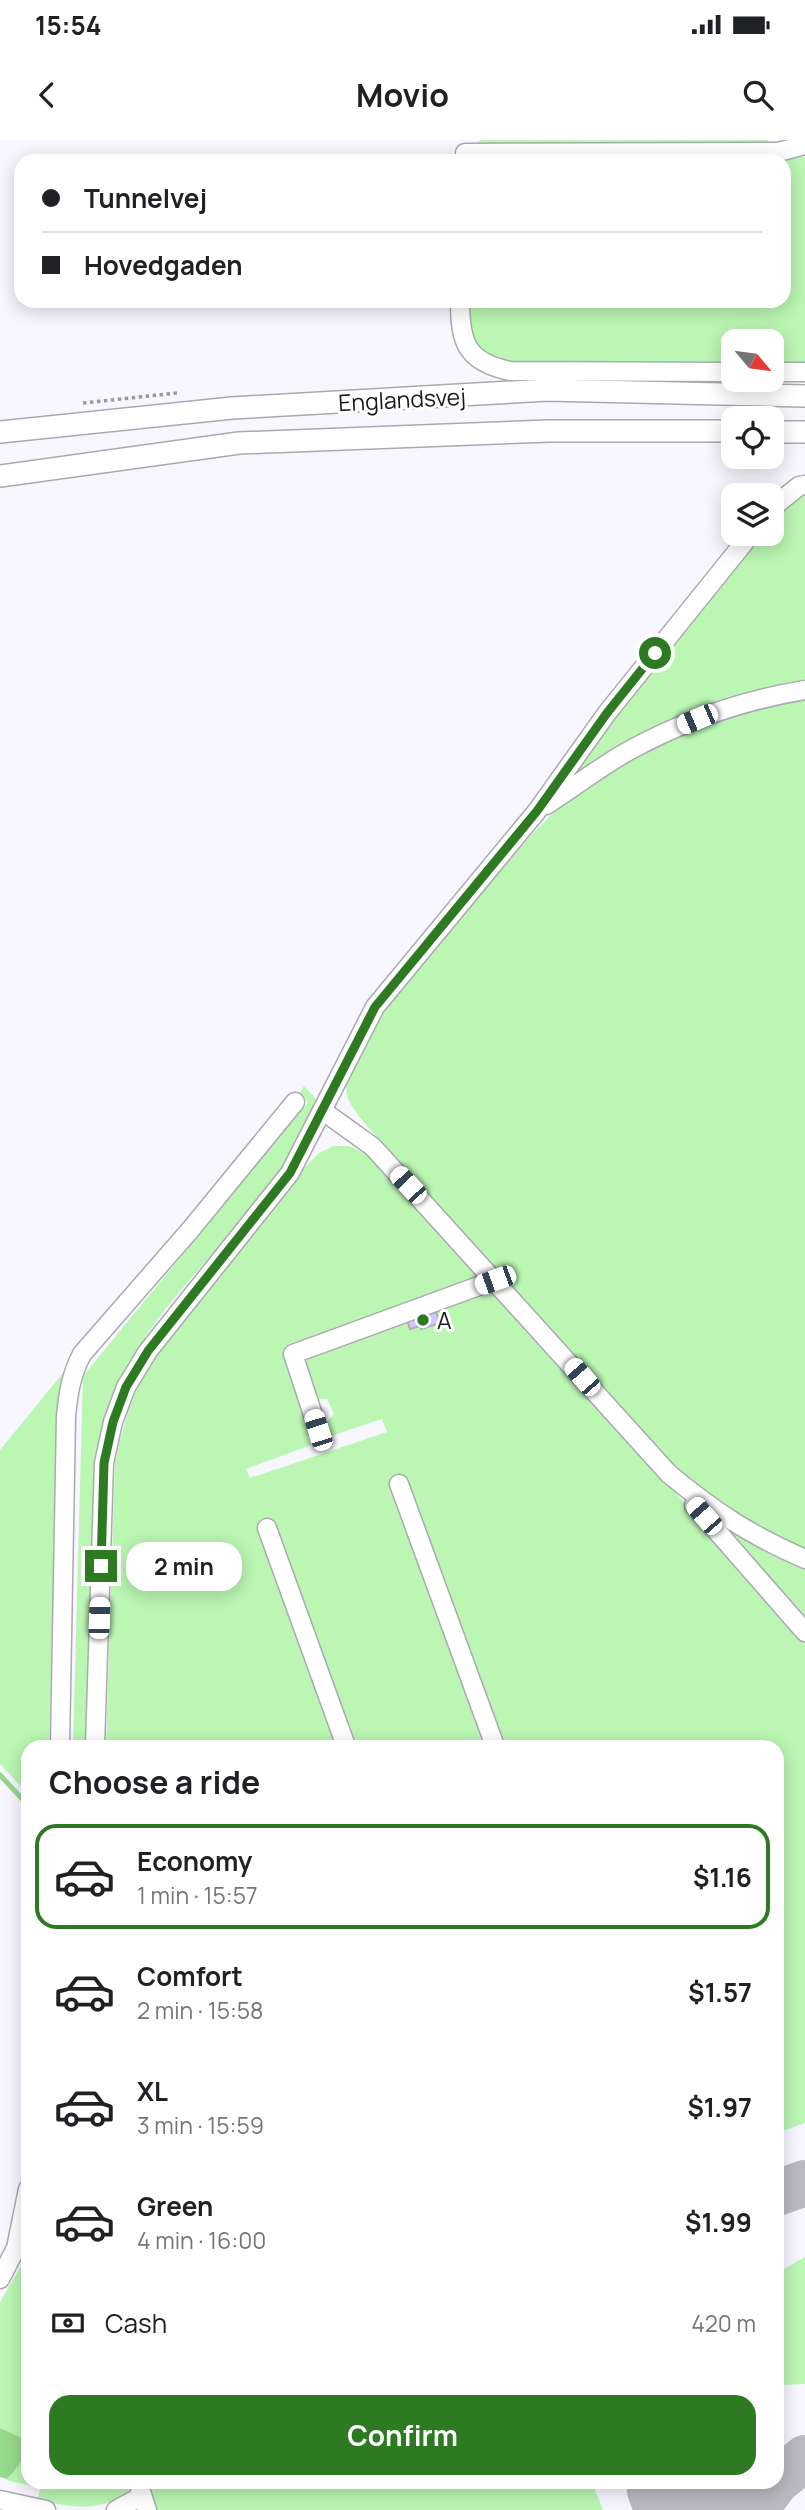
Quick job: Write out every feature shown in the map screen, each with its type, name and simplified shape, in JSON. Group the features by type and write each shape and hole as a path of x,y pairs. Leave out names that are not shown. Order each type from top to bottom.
{"main road":[{"name":"Englandsvej","path":"0,432 232,408 547,390 805,396"},
{"name":"Englandsvej","path":"0,476 239,443 548,431 721,432"},
{"path":"784,432 805,432"}],"lane":[{"path":"467,151 778,152 799,144"},
{"path":"460,308 460,327 465,346 491,367 510,371 721,372"},
{"path":"784,372 805,373"},
{"path":"784,498 799,486 805,485"},
{"path":"95,1740 104,1463 113,1422 126,1387 148,1351 290,1173 375,1007 537,811 607,713 741,546"},
{"path":"537,811 630,750 676,728 718,711 771,695 805,690"},
{"path":"60,1740 65,1417 68,1389 74,1368 82,1354 191,1229 295,1102"},
{"path":"323,1111 373,1147 669,1474 805,1632"},
{"path":"318,1430 293,1354 495,1280"},
{"path":"669,1474 717,1513 767,1542 805,1559"},
{"path":"399,1484 493,1740"},
{"path":"267,1528 344,1740"},
{"path":"0,2279 16,2248 21,2223"},
{"path":"116,2510 143,2496"},
{"path":"7,2504 46,2510"}],"green space":[{"path":"480,140 768,140 767,148 475,148"},
{"path":"791,157 805,157 805,368 784,368 784,329 721,329 721,368 531,367 493,361 470,343 466,308 791,308"},
{"path":"805,495 805,683 569,782 633,692 753,546 784,546 784,510 793,501"},
{"path":"805,699 805,1552 717,1504 685,1477 366,1125 350,1103 346,1088 354,1063 400,991 466,908 558,809 615,770 666,742 748,711"},
{"path":"304,1086 316,1099 283,1166 154,1325 136,1351 111,1402 94,1476 86,1740 73,1740 83,1376 308,1102 299,1093"},
{"path":"333,1146 350,1146 372,1158 482,1274 477,1283 287,1352 315,1432 307,1436 311,1445 246,1469 250,1478 387,1432 382,1419 331,1436 329,1430 324,1430 334,1414 327,1399 314,1400 303,1367 304,1359 484,1290 493,1292 694,1513 805,1643 805,2123 784,2130 784,1740 501,1740 407,1479 394,1483 487,1740 353,1740 277,1527 261,1528 337,1740 106,1740 115,1463 134,1396 152,1358 304,1168 319,1153"},
{"path":"68,1367 59,1409 49,1740 21,1740 21,1786 0,1764 0,1450"},
{"path":"713,1519 748,1542 805,1570 805,1625"},
{"path":"805,2257 805,2384 784,2385 784,2269"},
{"path":"21,2266 21,2438 0,2428 0,2302"},
{"path":"0,2428 21,2438 21,2460 7,2479 0,2477"},
{"path":"21,2458 21,2484 6,2480"},
{"path":"40,2489 129,2489 131,2495 85,2507 38,2500"},
{"path":"150,2489 595,2489 603,2510 157,2510"}],"building":[{"name":"A","path":"425,1310 426,1315 436,1312 440,1323 421,1329 420,1326 410,1329 406,1317"}],"waterway":[{"path":"0,1775 21,1798"}],"taxiway":[{"path":"784,2190 805,2183"},
{"path":"784,2475 805,2458"},
{"path":"755,2510 771,2489"}],"runway":[{"path":"687,2489 695,2510"}],"place":[{"name":"A","path":"423,1320"}],"route":[{"path":"101,1566 104,1463 113,1422 126,1387 148,1351 290,1173 375,1007 537,811 607,713 655,653"}]}
